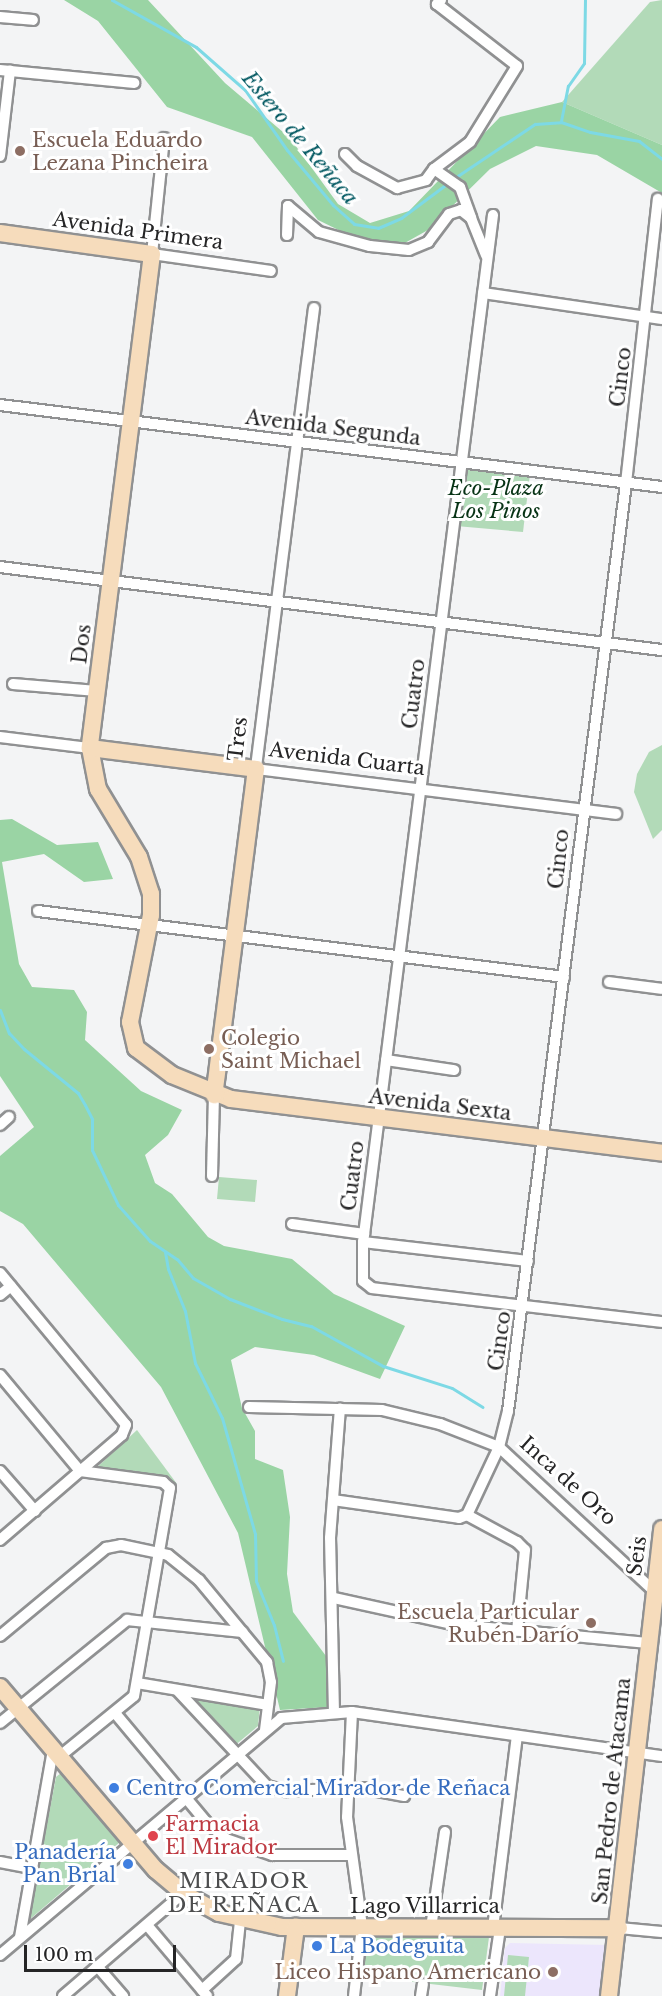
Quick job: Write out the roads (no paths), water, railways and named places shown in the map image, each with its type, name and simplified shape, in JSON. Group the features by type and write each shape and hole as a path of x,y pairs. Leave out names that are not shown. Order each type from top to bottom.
{"street":[{"path":"345,154 357,166 397,188 426,180 434,170 470,142 517,66 437,4 441,0"},
{"path":"0,17 33,20"},
{"path":"0,156 5,71 134,83"},
{"name":"Dos","path":"164,138 152,254 90,748 98,789 147,874 151,894 149,925 132,1002 133,1042 147,1060 214,1095"},
{"path":"434,170 460,187 487,258"},
{"name":"Cinco","path":"467,1515 499,1447 523,1305 564,977 582,809 626,483 658,199"},
{"path":"287,235 288,206 319,232 370,246 409,250 428,242 449,214 461,210 471,218"},
{"name":"Cuatro","path":"493,215 364,1238 365,1284 523,1305"},
{"name":"Avenida Primera","path":"0,233 271,271"},
{"path":"483,293 662,319"},
{"name":"Tres","path":"212,1176 214,1095 314,308"},
{"name":"Avenida Segunda","path":"0,405 662,487"},
{"path":"0,567 662,650"},
{"path":"13,684 97,691"},
{"name":"Avenida Cuarta","path":"0,736 616,814"},
{"path":"38,911 564,977"},
{"path":"609,982 662,988"},
{"path":"386,1060 454,1070"},
{"name":"Avenida Sexta","path":"214,1095 379,1119 662,1153"},
{"path":"0,1125 9,1117"},
{"path":"292,1224 364,1238 528,1261"},
{"path":"0,1273 125,1421 126,1428 0,1540"},
{"path":"0,1295 11,1286"},
{"path":"523,1305 662,1322"},
{"path":"0,1375 80,1471 169,1485 160,1553 134,1696 115,1713 56,1753 30,1868 20,1937"},
{"name":"Inca de Oro","path":"249,1407 340,1408 413,1416 499,1447 658,1595"},
{"path":"334,1713 334,1598 330,1538 340,1408"},
{"path":"0,1471 35,1511"},
{"path":"333,1500 459,1518 467,1515 517,1542 525,1550 518,1631"},
{"name":"Seis","path":"658,1595 662,1529"},
{"path":"0,1636 106,1548 121,1545 160,1553 181,1562 242,1632 269,1668 265,1730"},
{"name":"San Pedro de Atacama","path":"609,1996 619,1928 648,1643 658,1595"},
{"path":"334,1598 457,1625 648,1643"},
{"path":"0,1723 123,1622 148,1620 242,1632"},
{"path":"137,1683 268,1705"},
{"name":"Lago Villarrica","path":"0,1687 131,1844 183,1893 240,1920 296,1927 619,1928 662,1932"},
{"path":"178,1690 256,1779 273,1789 350,1790 362,1788 404,1796"},
{"path":"352,1712 347,1817 362,1926 354,1996"},
{"path":"2,1950 281,1718 352,1712 662,1756"},
{"path":"115,1713 215,1831 249,1850 282,1856 351,1855"},
{"path":"490,1996 517,1736"},
{"path":"431,1928 445,1832"},
{"path":"0,1862 30,1868"},
{"path":"63,1996 183,1893"},
{"path":"147,1925 205,1993 236,1959 240,1920"},
{"path":"287,1996 296,1927"},
{"path":"97,1966 123,1996"},
{"path":"421,1996 423,1984"}],"waterway":[{"name":"Estero de Reñaca","path":"112,0 196,47 245,90 287,150 333,205 354,224 378,228 401,218 448,183"},
{"path":"561,121 568,86 584,63 585,0"},
{"name":"Estero de Reñaca","path":"453,179 535,124 561,122 590,132 639,141 662,159"},
{"path":"0,1010 9,1033 24,1049 78,1093 92,1119 92,1150 118,1205 150,1241 177,1259 193,1278 230,1299 282,1319 311,1326 383,1366 452,1388 483,1407"},
{"path":"165,1252 168,1269 185,1311 195,1363 222,1418 255,1534 256,1581 274,1625 283,1661"}],"place":[{"name":"Escuela Eduardo Lezana Pincheira","path":"20,151"},
{"name":"Colegio Saint Michael","path":"209,1049"},
{"name":"Escuela Particular Rubén Darío","path":"591,1623"},
{"name":"Centro Comercial Mirador de Reñaca","path":"114,1788"},
{"name":"Farmacia El Mirador","path":"153,1836"},
{"name":"Panadería Pan Brial","path":"128,1864"},
{"name":"La Bodeguita","path":"317,1946"},
{"name":"Liceo Hispano Americano","path":"553,1972"}],"district":[{"name":"MIRADOR DE REÑACA","path":"244,1893"}],"park label":[{"name":"Eco-Plaza Los Pinos","path":"496,500"}]}
